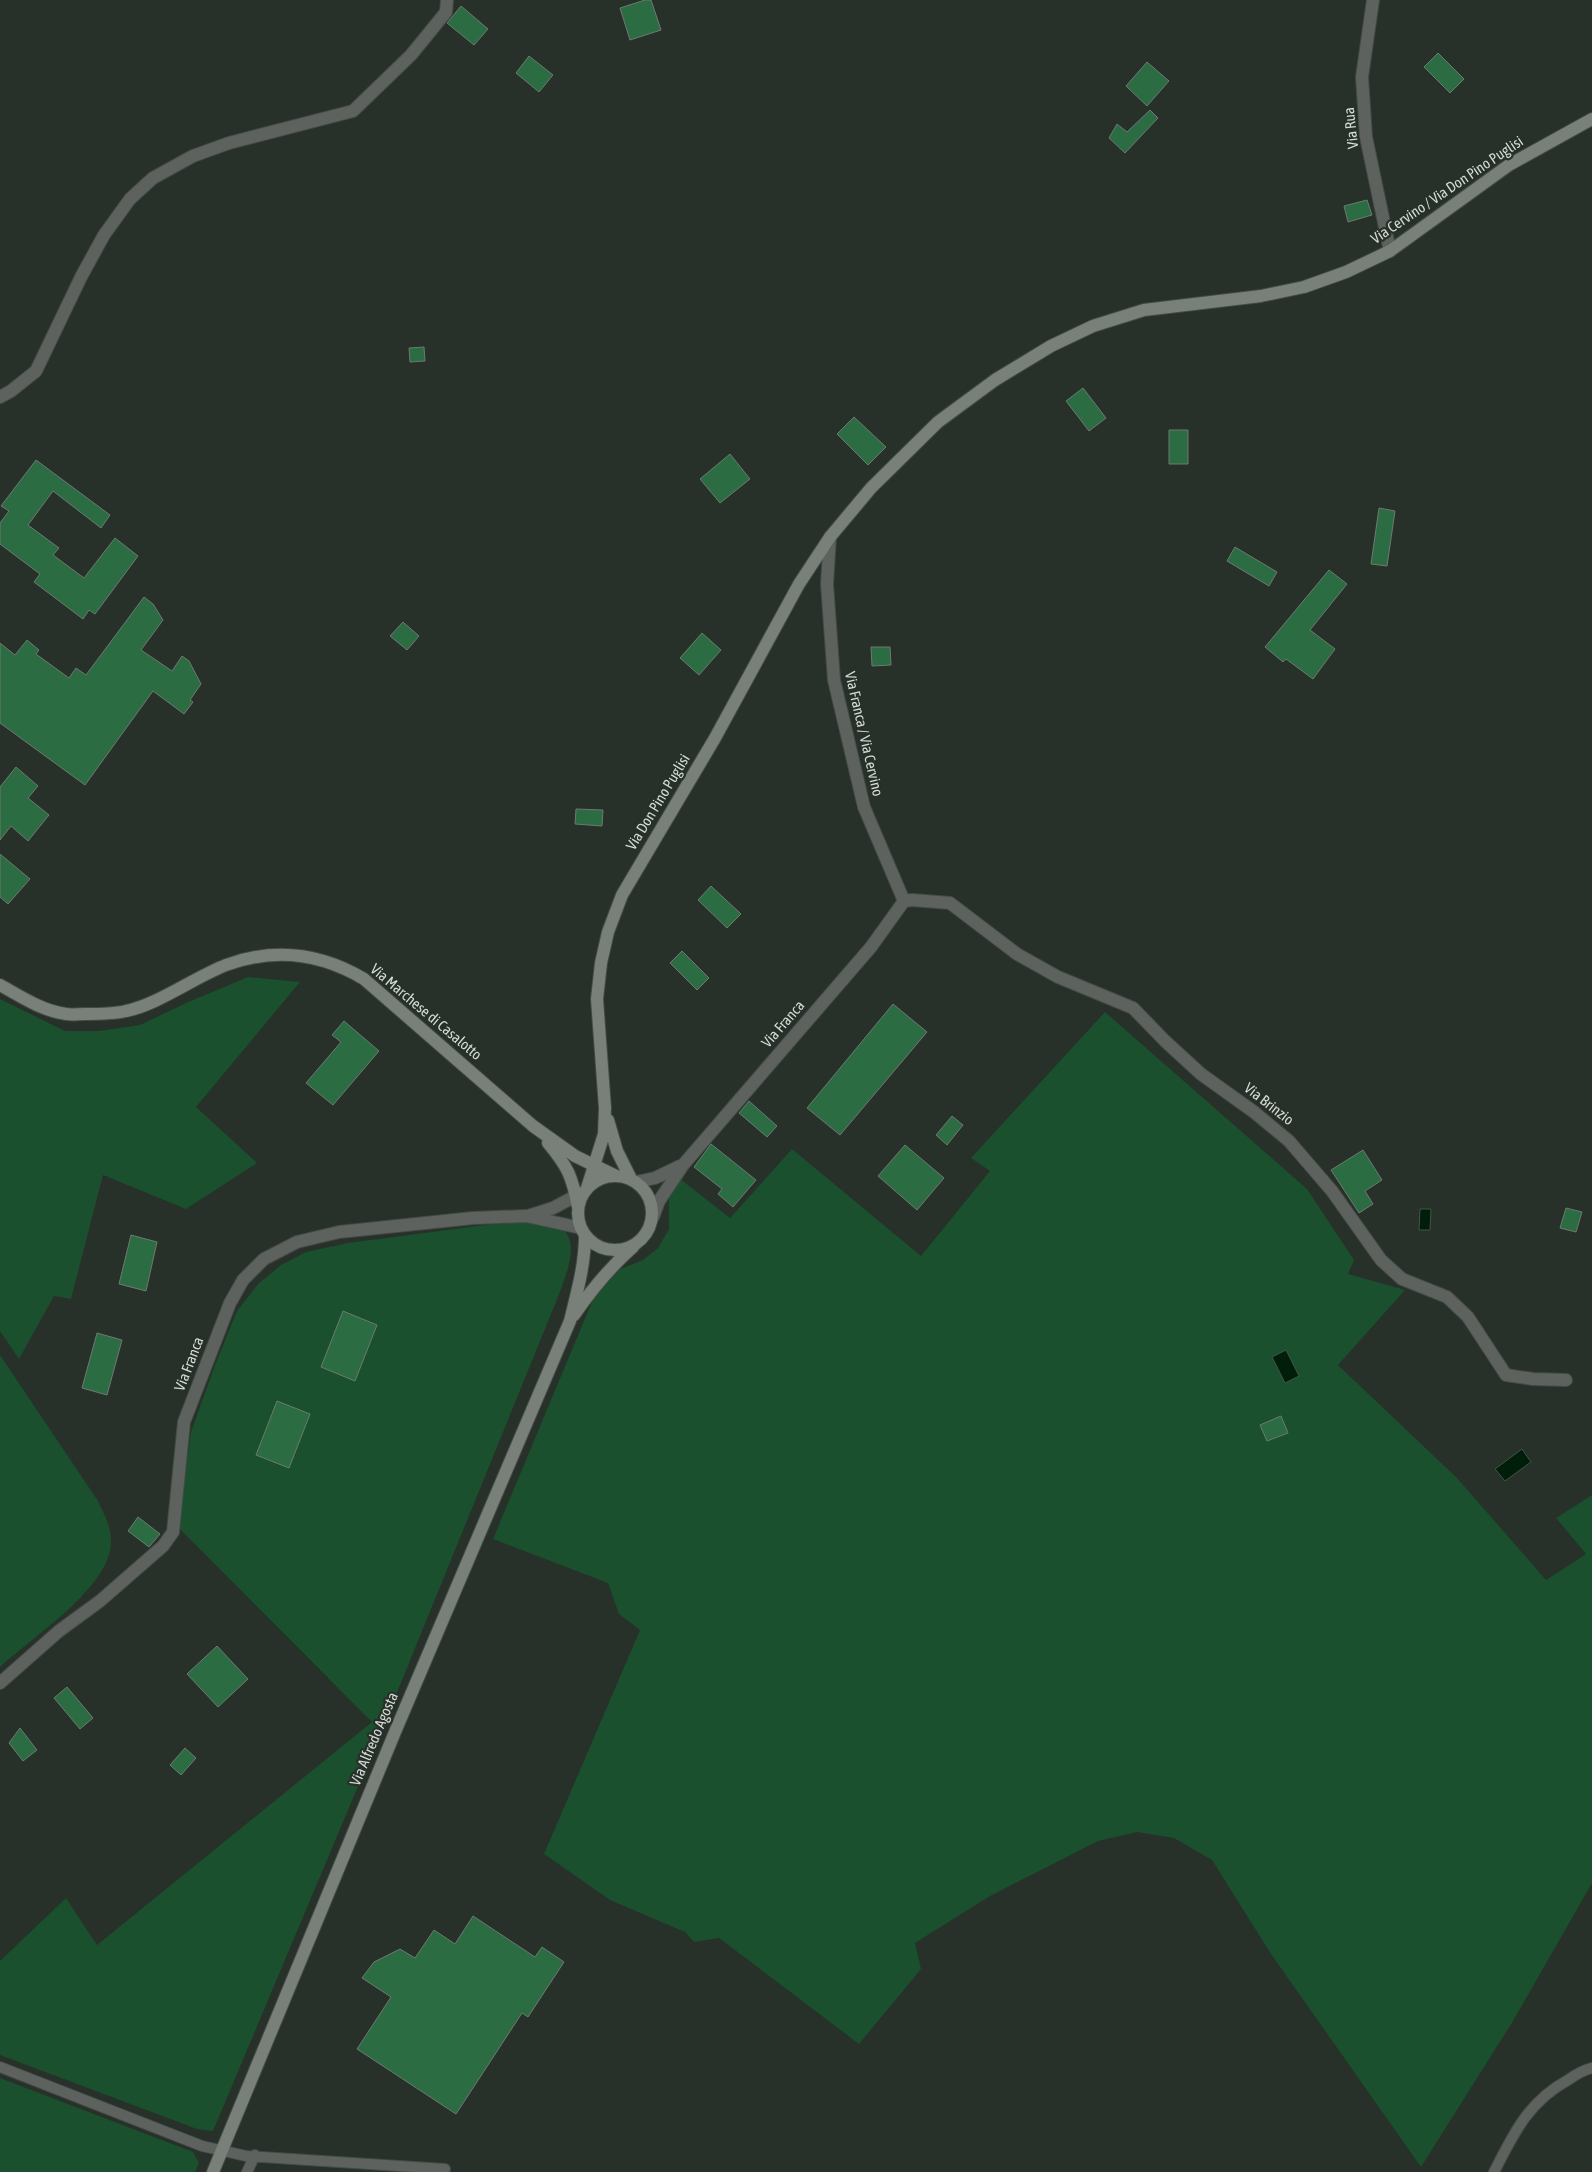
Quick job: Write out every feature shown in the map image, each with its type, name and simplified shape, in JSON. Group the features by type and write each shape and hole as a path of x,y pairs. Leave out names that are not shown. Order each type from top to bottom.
{"street":[{"name":"Via Rua","path":"1373,0 1362,77 1366,137 1390,251"},
{"path":"0,397 12,391 36,371 81,277 104,235 130,199 153,178 193,156 229,143 353,111 411,54 446,12 447,1"},
{"name":"Via Cervino / Via Don Pino Puglisi","path":"830,537 872,488 938,422 995,380 1051,346 1092,326 1144,310 1261,296 1304,287 1346,272 1390,251 1509,165 1592,119"},
{"name":"Via Franca / Via Cervino","path":"830,537 827,584 834,680 864,808 904,901"},
{"name":"Via Don Pino Puglisi","path":"605,1108 597,998 601,963 608,932 622,895 715,738 799,584 830,537"},
{"name":"Via Brinzio","path":"904,901 912,900 950,904 1017,954 1058,977 1133,1008 1201,1074 1254,1112 1290,1141 1332,1191 1381,1260 1402,1279 1447,1297 1468,1317 1506,1375 1533,1379 1566,1380"},
{"name":"Via Franca","path":"652,1217 659,1201 683,1165 871,947 904,901"},
{"name":"Via Marchese di Casalotto","path":"0,985 32,1003 65,1014 97,1014 128,1011 225,965 257,956 287,954 317,959 344,967 364,979 533,1126"},
{"path":"583,1231 582,1196 595,1167 604,1134 605,1108"},
{"path":"526,1216 583,1231 593,1243 603,1248 625,1249 636,1245 644,1238 650,1228 652,1217 649,1197 633,1180 617,1151 605,1108"},
{"path":"533,1126 575,1156 616,1176 633,1180 661,1176 683,1165"},
{"path":"533,1126 563,1161 582,1196"},
{"path":"554,1208 566,1192 570,1174"},
{"path":"526,1216 554,1208 582,1196 605,1177 616,1176"},
{"name":"Via Franca","path":"0,1683 59,1631 100,1600 164,1546 173,1532 184,1422 230,1303 243,1280 264,1259 297,1242 339,1232 473,1218 526,1216"},
{"name":"Via Alfredo Agosta","path":"213,2172 395,1732 570,1321 585,1252 583,1231"},
{"name":"Via Alfredo Agosta","path":"570,1321 597,1282 610,1267 636,1245"}],"lane":[{"path":"0,2067 202,2146 246,2156 255,2155 444,2169"},
{"path":"1494,2172 1521,2120 1534,2104 1556,2086 1592,2068"},
{"path":"247,2172 255,2155"}],"green space":[{"path":"248,977 300,982 196,1107 257,1163 186,1209 103,1175 71,1299 54,1296 19,1359 0,1331 0,999 65,1031 99,1031 140,1025"},
{"path":"1105,1012 1307,1189 1354,1260 1348,1274 1405,1290 1338,1365 1457,1478 1546,1580 1586,1554 1556,1518 1592,1495 1592,1883 1513,2021 1421,2167 1271,1954 1212,1860 1174,1838 1137,1832 1098,1841 990,1896 915,1943 921,1969 859,2044 719,1938 694,1942 685,1932 610,1900 544,1854 640,1630 619,1614 608,1583 493,1539 599,1285 613,1272 643,1260 658,1248 669,1229 669,1194 679,1178 730,1218 792,1149 921,1256 990,1171 971,1158"},
{"path":"524,1220 550,1224 566,1232 570,1240 571,1249 564,1280 383,1727 213,2131 197,2129 0,2055 0,1961 66,1898 97,1945 372,1722 178,1527 191,1432 237,1311 258,1284 281,1265 306,1252 348,1243"},
{"path":"0,1355 98,1501 105,1515 111,1541 108,1558 98,1576 84,1593 49,1627 0,1667"},
{"path":"0,2078 193,2152 199,2163 195,2172 0,2172"}],"shaded area":[{"path":"1420,1209 1431,1209 1430,1230 1419,1230"},
{"path":"1286,1350 1299,1376 1285,1383 1272,1357"},
{"path":"1522,1449 1531,1462 1505,1481 1495,1469"}],"building":[{"path":"651,0 661,30 630,40 620,8"},
{"path":"461,6 488,29 474,45 447,23"},
{"path":"1438,53 1464,79 1450,93 1424,67"},
{"path":"529,56 553,75 539,92 516,73"},
{"path":"1147,62 1169,81 1147,106 1126,86"},
{"path":"1150,110 1158,118 1125,153 1109,138 1117,124 1127,132"},
{"path":"1367,200 1372,215 1348,222 1344,206"},
{"path":"424,347 425,361 410,362 409,348"},
{"path":"1083,388 1106,418 1089,431 1066,401"},
{"path":"854,417 886,447 868,465 837,434"},
{"path":"1169,430 1188,430 1188,464 1169,464"},
{"path":"730,454 750,479 720,503 700,479"},
{"path":"36,460 110,515 101,528 53,491 28,525 59,548 53,555 84,578 115,538 138,556 95,614 89,610 83,619 34,582 40,574 0,544 0,523 9,511 1,506"},
{"path":"1379,508 1395,511 1387,566 1371,564"},
{"path":"1235,547 1277,572 1269,586 1227,561"},
{"path":"1329,570 1347,584 1310,630 1335,649 1313,679 1286,659 1283,662 1265,647"},
{"path":"144,597 153,604 163,620 141,650 172,671 182,656 189,661 201,684 190,700 193,702 184,714 153,691 85,785 0,723 0,643 15,655 27,640 39,650 36,654 69,678 76,668 86,675"},
{"path":"403,622 419,636 407,650 390,636"},
{"path":"702,633 721,650 699,675 680,658"},
{"path":"871,647 890,647 891,665 872,666"},
{"path":"16,767 38,786 28,798 49,815 28,841 11,826 0,840 0,787"},
{"path":"576,809 603,810 602,826 575,824"},
{"path":"0,854 30,879 8,904 0,897"},
{"path":"711,886 741,914 727,928 698,900"},
{"path":"682,951 709,978 697,990 670,963"},
{"path":"893,1004 927,1032 840,1135 807,1108"},
{"path":"344,1021 379,1051 333,1105 306,1083 341,1042 332,1035"},
{"path":"749,1101 777,1126 767,1137 739,1113"},
{"path":"952,1116 963,1125 947,1145 936,1135"},
{"path":"711,1144 756,1180 733,1207 718,1194 722,1189 694,1167"},
{"path":"905,1145 944,1178 917,1210 878,1176"},
{"path":"1363,1150 1382,1180 1365,1191 1373,1204 1359,1213 1331,1170"},
{"path":"1566,1208 1582,1212 1576,1232 1560,1228"},
{"path":"131,1235 157,1242 146,1291 119,1284"},
{"path":"343,1311 377,1325 355,1381 321,1367"},
{"path":"97,1333 122,1340 107,1395 82,1388"},
{"path":"277,1401 310,1414 289,1468 256,1455"},
{"path":"1281,1416 1288,1433 1267,1441 1260,1425"},
{"path":"138,1517 160,1534 149,1547 128,1531"},
{"path":"217,1646 248,1679 218,1707 187,1674"},
{"path":"67,1687 93,1718 80,1729 54,1698"},
{"path":"20,1728 37,1750 23,1761 9,1743"},
{"path":"185,1748 196,1758 181,1775 170,1765"},
{"path":"473,1916 535,1957 542,1947 564,1962 528,2017 522,2013 456,2114 357,2049 391,1997 362,1978 374,1962 400,1949 415,1958 434,1930 455,1944"}]}
